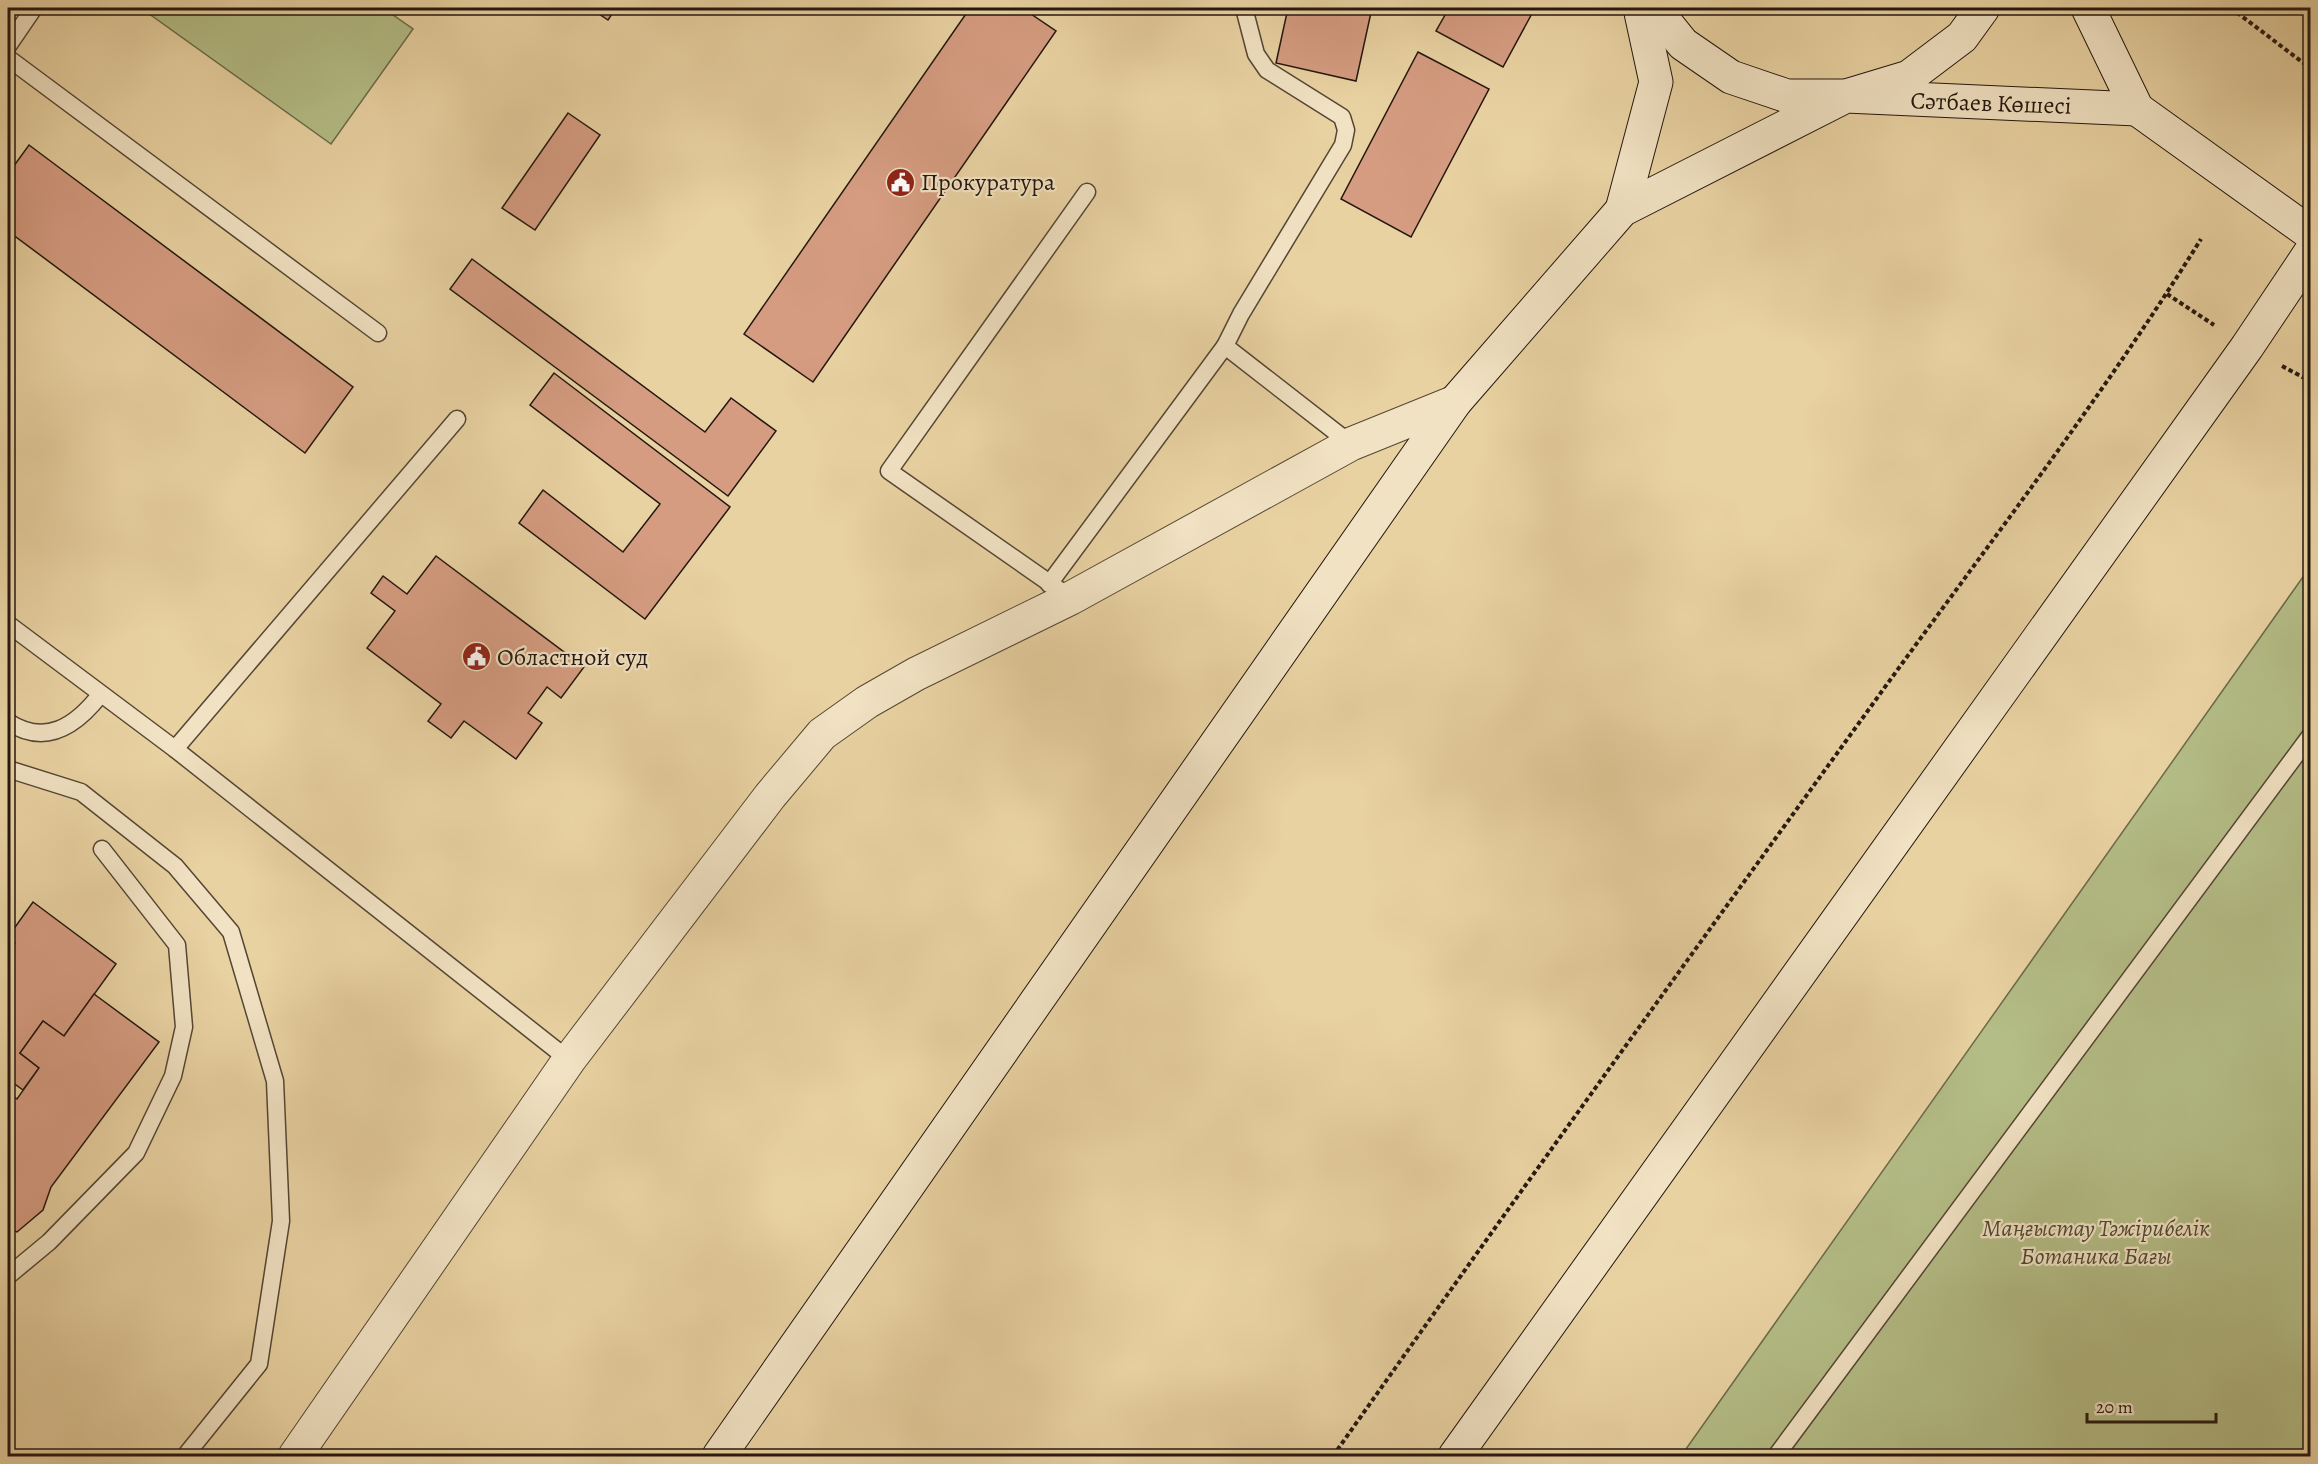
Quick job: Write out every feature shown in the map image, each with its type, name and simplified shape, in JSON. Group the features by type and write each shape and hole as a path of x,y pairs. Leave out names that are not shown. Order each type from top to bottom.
{"main road":[{"path":"1622,210 1656,82 1640,8"},
{"path":"1654,8 1683,44 1731,77 1787,96 1846,96"},
{"path":"719,1456 1455,402 1622,210 1846,96 1909,77 1962,37 1983,8"},
{"path":"2088,8 2137,109 2310,232"},
{"name":"Сәтбаев Көшесі","path":"1846,96 2137,109"},
{"path":"1455,1456 2234,366 2310,253"},
{"path":"295,1456 569,1060 770,796 822,734 867,702 1060,591 1351,444 1455,402"}],"lane":[{"path":"8,46 34,8"},
{"path":"1086,192 889,471 1060,591 1225,346 1241,314 1342,145 1346,130 1342,117 1267,70 1256,54 1244,8"},
{"path":"8,58 378,333"},
{"path":"1225,346 1351,444"},
{"path":"175,749 458,418"},
{"path":"8,624 175,749 569,1060"},
{"path":"8,722 18,729 40,735 72,723 100,695"},
{"path":"1776,1456 2310,735"},
{"path":"8,769 81,792 175,866 231,932 274,1082 282,1221 259,1364 185,1456"},
{"path":"8,1276 49,1242 136,1153 173,1076 182,1037 184,1027 177,945 102,849"}],"path":[{"path":"2231,8 2310,68"},
{"path":"1333,1456 1487,1237 2060,446 2167,294 2201,238"}],"green space":[{"path":"141,8 383,8 413,29 331,144"},
{"name":"Маңғыстау Тәжірибелік Ботаника Бағы","path":"2310,567 2310,1456 1681,1456"}],"building":[{"path":"590,8 616,8 608,20"},
{"name":"Прокуратура","path":"970,8 1022,8 1056,31 813,382 744,334"},
{"path":"1288,8 1372,8 1356,81 1276,63"},
{"path":"1449,8 1535,8 1503,67 1436,31"},
{"path":"1418,52 1489,89 1411,237 1341,199"},
{"path":"568,113 600,135 535,230 502,208"},
{"path":"29,145 353,387 305,453 8,231 8,174"},
{"path":"472,259 705,432 731,398 776,431 728,496 450,289"},
{"path":"554,373 730,507 645,619 519,523 543,490 623,552 660,504 530,405"},
{"name":"Областной суд","path":"436,556 584,667 561,698 547,687 528,713 542,723 516,759 464,721 451,738 428,721 441,704 367,648 395,611 371,593 383,576 407,594"},
{"path":"33,902 116,964 64,1036 43,1021 20,1053 39,1068 23,1090 8,1079 8,954 15,943 8,937"},
{"path":"94,994 159,1042 51,1187 43,1210 17,1232 8,1229 8,1092 17,1099 39,1068 20,1053 43,1021 64,1036"}],"place":[{"name":"Прокуратура","path":"900,182"},
{"name":"Областной суд","path":"476,657"}]}
